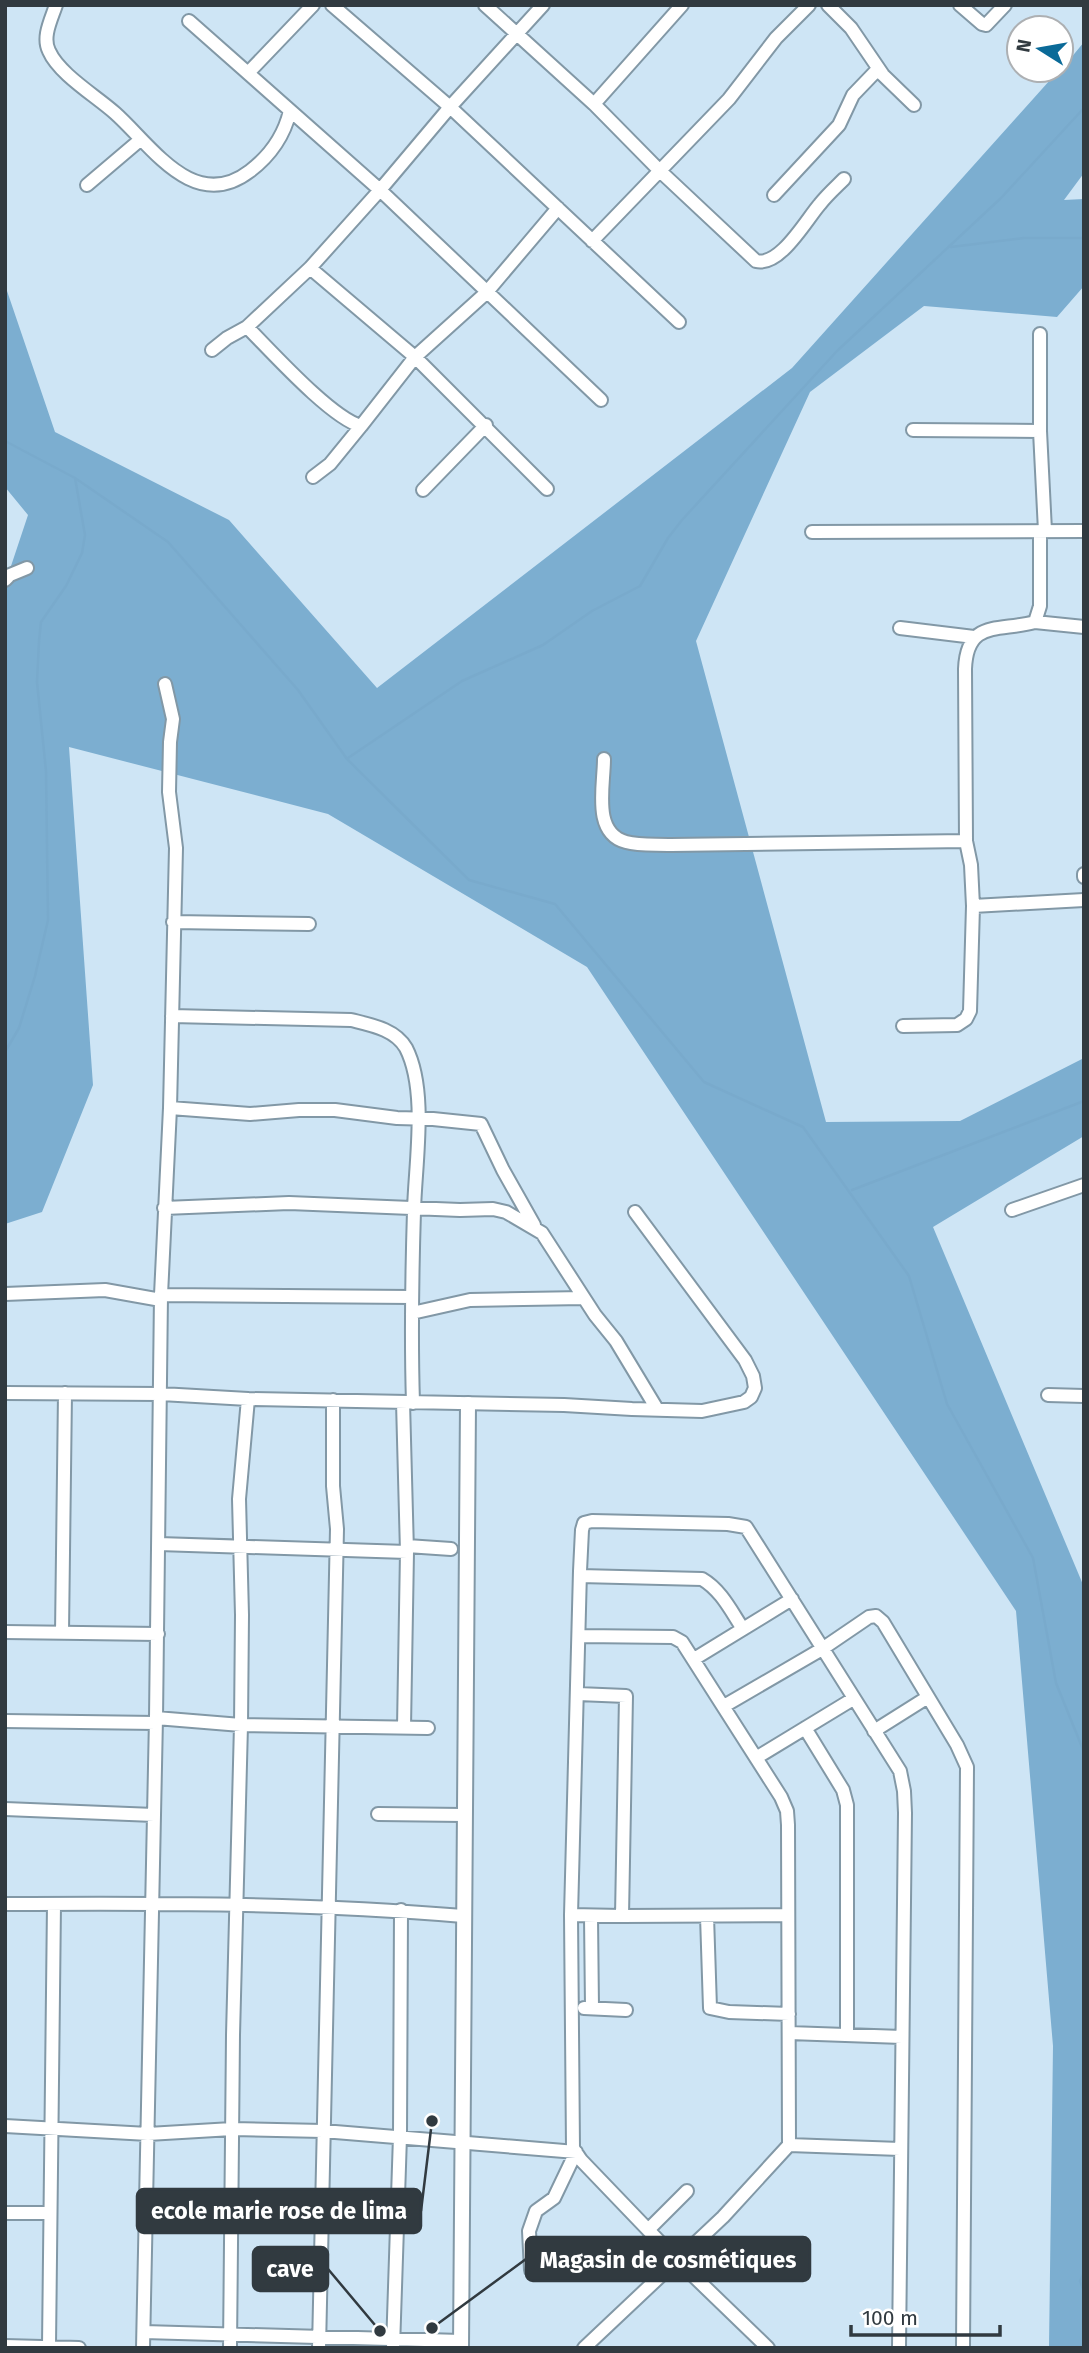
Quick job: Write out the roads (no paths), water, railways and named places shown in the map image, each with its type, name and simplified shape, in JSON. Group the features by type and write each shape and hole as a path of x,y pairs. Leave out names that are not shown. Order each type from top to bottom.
{"street":[{"path":"56,5 46,37 49,51 63,69 125,122 163,162 187,178 209,186 225,186 241,178 259,164 276,145 286,127 290,111"},
{"path":"248,73 313,5"},
{"path":"332,5 450,107 679,321"},
{"path":"485,5 594,104 660,171 756,261 762,263 782,251 823,200 844,180"},
{"path":"212,350 247,327 310,268 543,5"},
{"path":"594,104 682,5"},
{"path":"592,240 729,99 776,38 809,5"},
{"path":"828,5 851,28 878,69 914,105"},
{"path":"960,5 982,24 986,24 1005,5"},
{"path":"189,21 380,190 601,400"},
{"path":"774,195 839,125 853,96 878,69"},
{"path":"87,186 140,139"},
{"path":"313,477 330,464 415,357 486,293 558,208"},
{"path":"310,268 415,357 486,425 547,489"},
{"path":"247,327 289,370 341,416 352,424 361,426"},
{"path":"1035,622 1040,606 1042,531 1040,334"},
{"path":"424,490 486,425"},
{"path":"913,430 1040,431"},
{"path":"812,532 1084,531"},
{"path":"7,577 27,568"},
{"path":"903,1026 957,1024 966,1019 970,1011 973,906 971,865 966,841 965,668 968,645 974,638 992,629 1035,622 1084,627"},
{"path":"900,628 974,638"},
{"path":"143,2348 158,1634 161,1297 170,1108 176,848 169,792 173,719 165,684"},
{"path":"604,759 603,812 607,830 615,838 627,843 671,845 966,841"},
{"path":"973,906 1084,900"},
{"path":"173,922 309,924"},
{"path":"172,1016 340,1019 375,1025 398,1036 407,1049 417,1091 419,1119 408,1403 404,1727"},
{"path":"170,1108 250,1114 335,1110 481,1125 535,1227"},
{"path":"1012,1210 1084,1185"},
{"path":"164,1208 289,1203 414,1209 493,1209 506,1212 542,1233 616,1341 657,1409"},
{"path":"5,1393 161,1394 702,1410 744,1402 751,1397 755,1388 753,1376 745,1360 635,1212"},
{"path":"5,1294 106,1290 161,1297 412,1297"},
{"path":"412,1313 470,1300 584,1298"},
{"path":"62,1633 65,1394"},
{"path":"1048,1395 1084,1396"},
{"path":"230,2342 241,1725 239,1499 248,1398"},
{"path":"319,2343 336,1550 333,1401"},
{"path":"144,2332 230,2342 461,2345 468,1404"},
{"path":"768,2348 677,2260 576,2152 572,2126 572,1915 580,1576 582,1530 584,1523 592,1521 735,1524 746,1527 900,1771 904,1791 899,2348"},
{"path":"159,1544 336,1550 451,1549"},
{"path":"580,1576 702,1579 712,1584 722,1596 743,1629"},
{"path":"694,1659 792,1599"},
{"path":"723,1706 822,1649 869,1617 876,1616 883,1622 928,1696 967,1767 963,2348"},
{"path":"5,1632 158,1634"},
{"path":"580,1636 673,1637 682,1642 788,1811 789,1915 789,2146 723,2217 584,2348"},
{"path":"578,1694 626,1696 622,1916"},
{"path":"874,1731 928,1696"},
{"path":"756,1758 853,1699"},
{"path":"5,1721 156,1720 241,1725 428,1728"},
{"path":"805,1728 843,1790 847,1805 847,2035"},
{"path":"5,1809 154,1815"},
{"path":"378,1814 463,1815"},
{"path":"49,2346 54,1903"},
{"path":"5,1904 152,1904 401,1910 463,1916"},
{"path":"393,2344 400,2136 401,1910"},
{"path":"572,1915 789,1915"},
{"path":"707,1916 710,2008 729,2012 789,2014"},
{"path":"591,1917 592,2008"},
{"path":"573,2007 626,2010"},
{"path":"789,2033 902,2038"},
{"path":"5,2126 148,2134 232,2129 323,2131 576,2152"},
{"path":"789,2146 900,2149"},
{"path":"531,2270 529,2231 536,2211 554,2198 576,2152"},
{"path":"648,2230 687,2191"},
{"path":"5,2213 50,2213"},
{"path":"5,2346 79,2348"}],"waterway":[{"path":"348,758 462,681 543,645 592,611 640,586 668,538 682,520 837,351 1001,198 1084,108"},
{"path":"951,247 1024,238 1084,238"},
{"path":"5,441 75,478 168,542 298,690 347,759 469,880 555,904 704,1082 803,1127 909,1276 947,1404 1033,1558 1056,1683 1084,1752"},
{"path":"5,1052 19,1028 48,920 46,771 37,682 39,641 41,622 66,586 82,553 85,535 75,478"},
{"path":"852,1190 1084,1101"},
{"path":"1084,2273 1080,2281 1084,2291"}],"place":[{"name":"ecole marie rose de lima","path":"432,2121"},
{"name":"Magasin de cosmétiques","path":"432,2328"},
{"name":"cave","path":"380,2331"}]}
